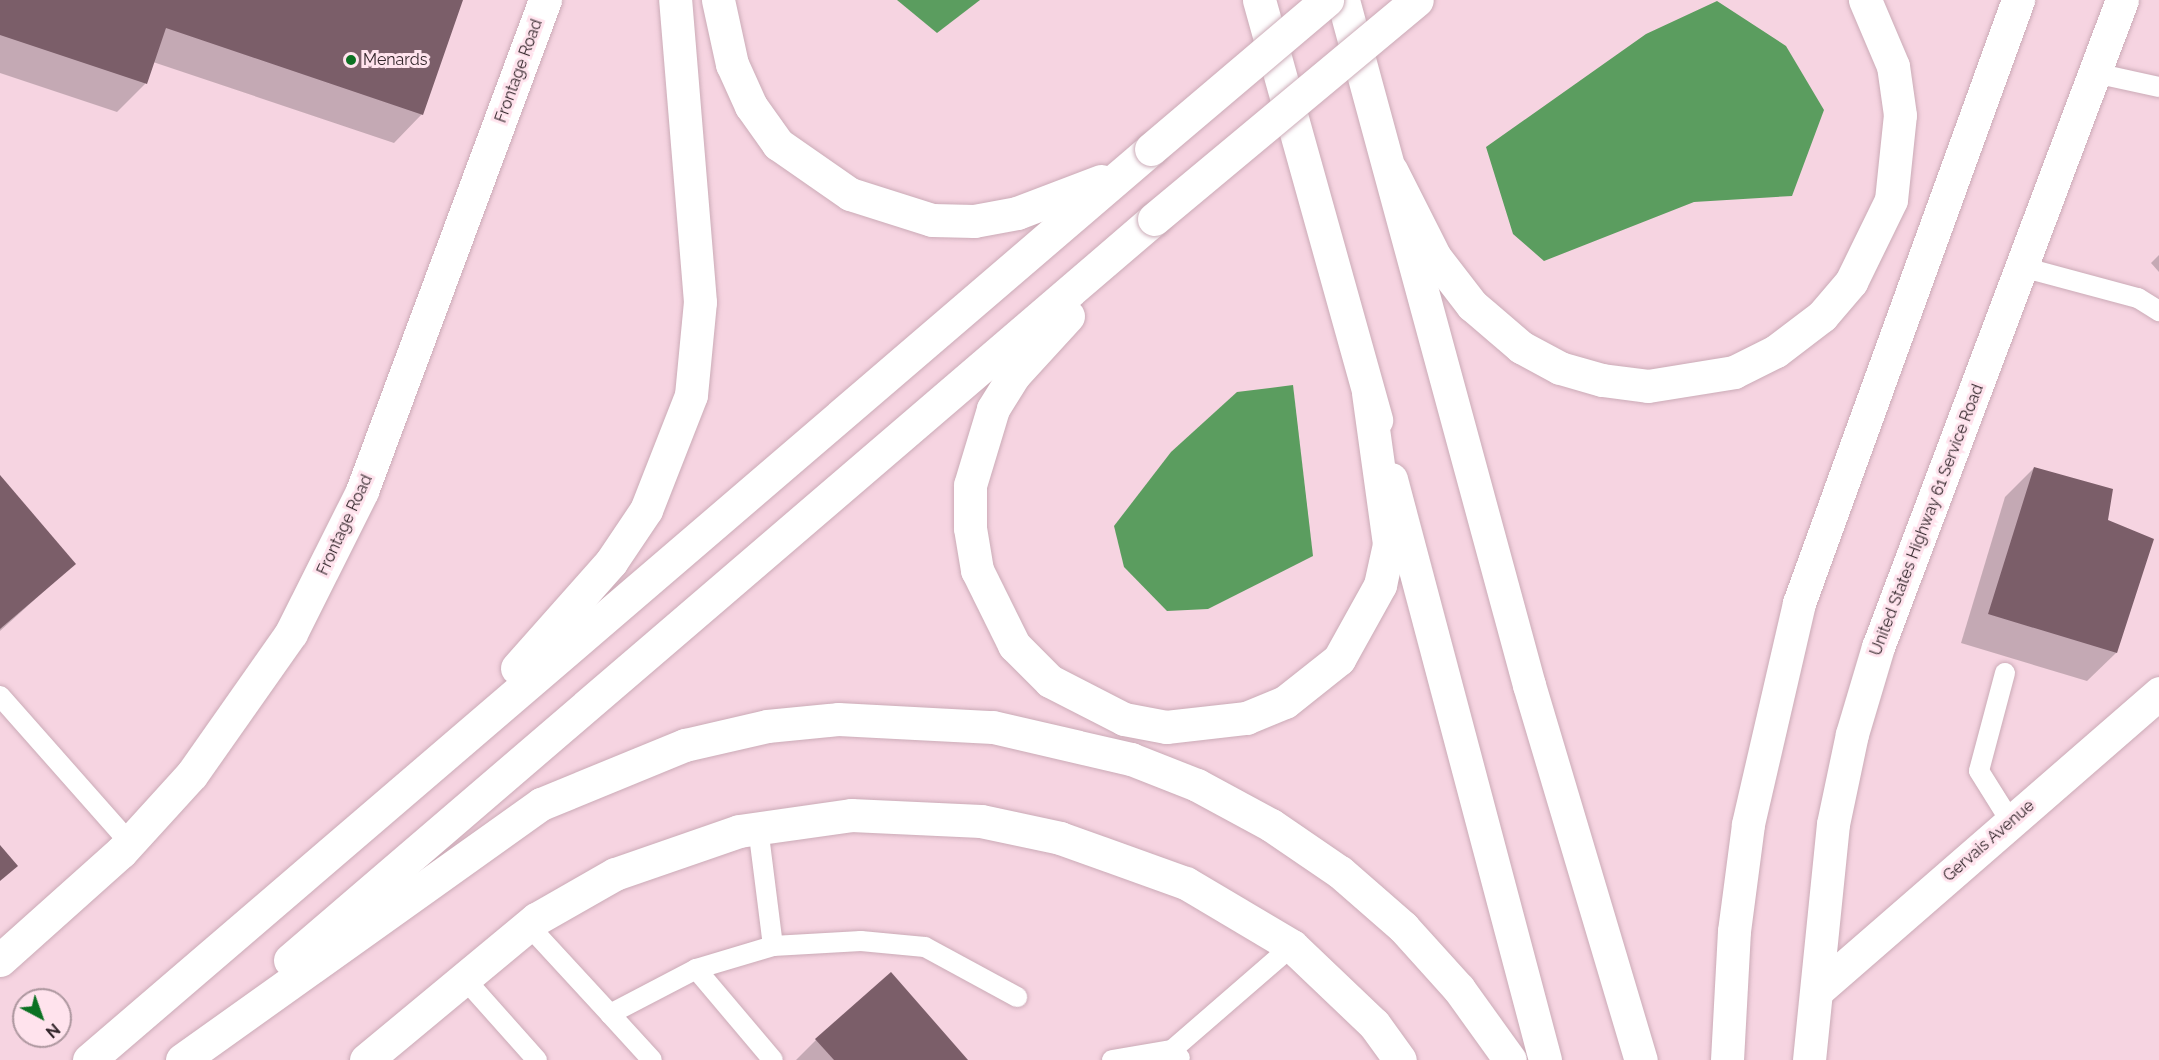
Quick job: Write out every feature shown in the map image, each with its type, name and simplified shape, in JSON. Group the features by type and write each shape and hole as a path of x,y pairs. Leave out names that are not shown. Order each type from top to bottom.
{"main road":[{"name":"Frontage Road","path":"0,960 129,842 192,774 246,702 325,571 388,427 545,0"},
{"path":"385,807 611,562 646,510 671,451 691,395 700,302 675,0"},
{"path":"718,0 732,64 752,106 778,144 850,194 932,220 974,221 1017,213 1123,173"},
{"path":"1259,0 1368,393 1545,1060"},
{"path":"89,1060 1327,0"},
{"path":"1343,0 1529,685 1641,1060"},
{"path":"174,1060 1154,219 1417,0"},
{"path":"1391,170 1435,257 1472,305 1521,347 1570,371 1648,386 1734,372 1776,351 1822,316 1851,282 1891,200 1900,115 1893,66 1865,0"},
{"path":"1727,1060 1734,931 1748,824 1799,603 2018,0"},
{"name":"United States Highway 61 Service Road","path":"1809,1060 1819,989 1824,896 1852,734 1878,647 2122,0"},
{"path":"1154,219 1014,375 978,446 970,528 977,570 1014,645 1050,681 1104,711 1166,727 1246,718 1319,680 1362,625 1389,544 1368,393"},
{"name":"Gervais Avenue","path":"1819,989 2159,693"},
{"path":"182,1060 541,804 685,745 767,726 838,719 922,719 993,727 1131,759 1197,785 1271,825 1340,872 1394,919 1460,989 1510,1060"},
{"path":"366,1060 528,925 615,874 676,849 758,827 851,815 916,815 981,821 1060,838 1186,883 1292,946 1374,1024 1400,1060"}],"lane":[{"path":"2095,73 2159,87"},
{"path":"2022,267 2138,298 2159,311"},
{"path":"2006,673 1979,771 2011,822"},
{"path":"0,696 129,842"},
{"path":"758,827 773,946"},
{"path":"528,925 652,1060"},
{"path":"610,1014 696,969 773,946 861,941 925,947 1017,997"},
{"path":"1112,1060 1177,1055 1292,946"},
{"path":"696,969 773,1060"},
{"path":"463,977 537,1060"}],"shaded area":[{"path":"897,0 980,0 937,33"},
{"path":"1717,1 1786,46 1824,110 1792,196 1694,202 1544,261 1513,234 1486,147 1646,34"},
{"path":"1293,385 1313,556 1208,609 1167,611 1124,567 1114,526 1171,452 1237,392"}],"building":[{"name":"Menards","path":"0,0 463,0 423,115 166,28 147,84 0,35"},
{"path":"2034,467 2113,489 2108,520 2154,539 2117,653 1988,614"},
{"path":"0,475 76,564 0,629"},
{"path":"0,845 18,866 0,881"},
{"path":"891,972 968,1060 834,1060 815,1039"}],"place":[{"name":"Menards","path":"351,60"}]}
